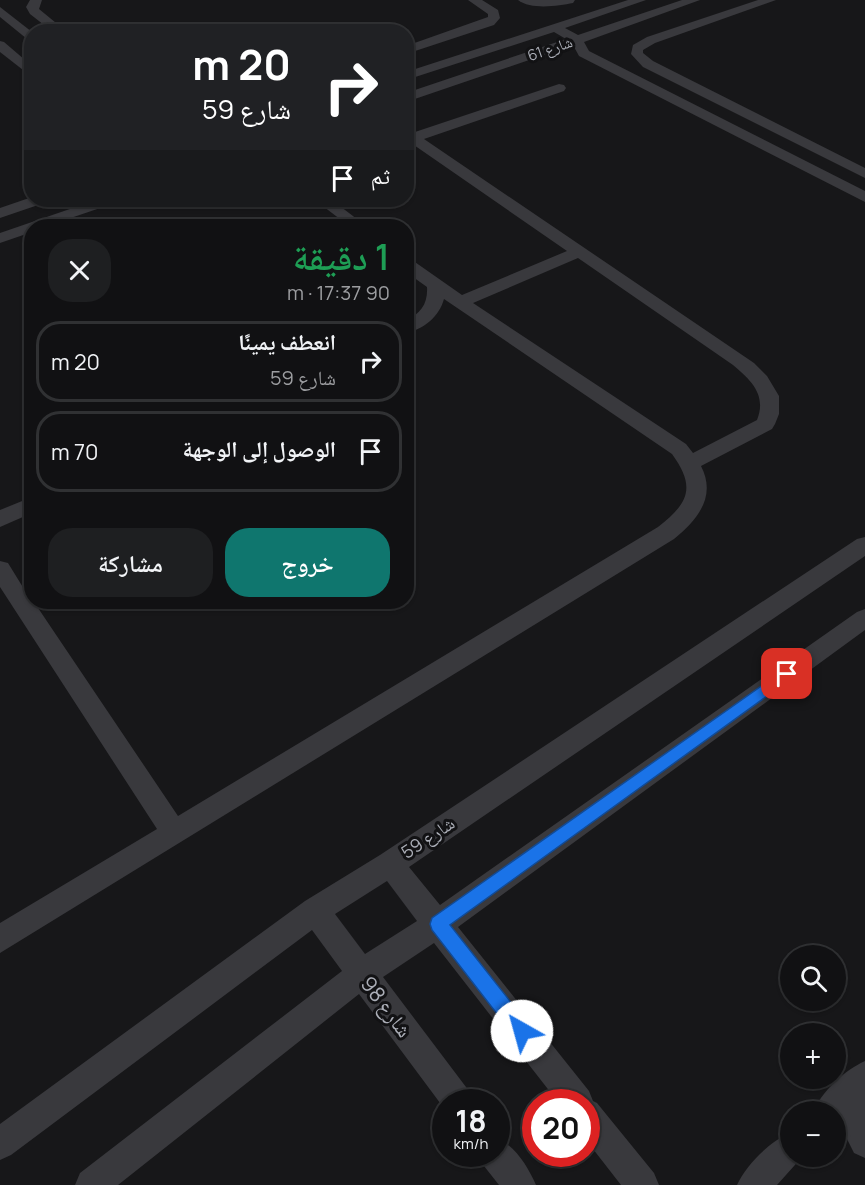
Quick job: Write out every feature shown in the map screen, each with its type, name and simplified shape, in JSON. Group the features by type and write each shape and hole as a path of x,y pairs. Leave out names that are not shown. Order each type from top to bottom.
{"lane":[{"path":"36,0 32,7 34,11 51,24"},
{"path":"414,47 490,22 494,18 494,13 474,0"},
{"path":"524,0 549,3 569,0"},
{"name":"شارع 61","path":"414,73 640,0"},
{"name":"شارع 61","path":"414,95 694,0"},
{"path":"770,0 651,40 637,48 637,54 648,64 865,174"},
{"path":"0,12 24,32"},
{"path":"554,27 577,40 584,53 865,197"},
{"path":"0,45 24,66"},
{"path":"414,138 559,88"},
{"path":"414,142 739,360 764,384 770,398 771,412 765,424 691,463"},
{"path":"0,213 24,205"},
{"path":"55,219 90,207"},
{"path":"332,207 349,219"},
{"path":"0,238 24,230"},
{"path":"460,302 579,252"},
{"path":"0,939 675,526 685,519 696,502 698,482 691,463 679,449 414,270"},
{"path":"414,324 433,310 437,298 435,285"},
{"path":"0,519 24,508"},
{"name":"شارع 59","path":"0,1144 315,911 390,864 865,545"},
{"path":"0,568 24,604"},
{"path":"27,609 174,832"},
{"path":"92,1185 361,974 438,924 865,618"},
{"path":"390,864 568,1089"},
{"name":"شارع 98","path":"315,911 448,1089"},
{"path":"840,1101 858,1083"},
{"path":"858,1083 859,1131 865,1142"},
{"path":"600,1132 642,1185"},
{"path":"754,1185 780,1159"},
{"path":"506,1167 519,1185"}],"route":[{"path":"522,1031 438,924 787,674"}]}
